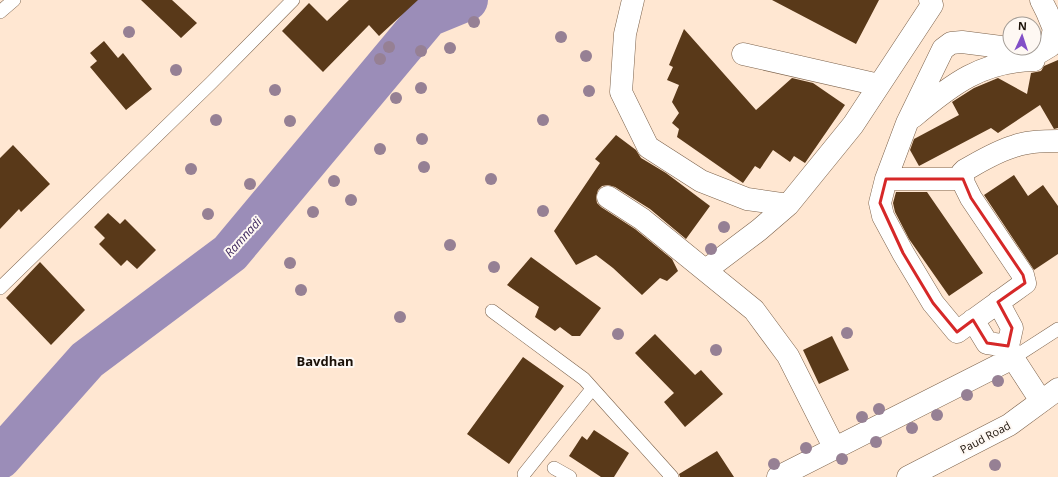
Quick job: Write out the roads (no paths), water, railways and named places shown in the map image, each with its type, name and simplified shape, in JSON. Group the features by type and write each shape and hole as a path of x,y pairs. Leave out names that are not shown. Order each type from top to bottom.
{"street":[{"path":"633,0 625,34 621,92 648,147 701,181 747,199 788,205"},
{"path":"706,270 759,230 788,205 853,125 932,4 930,0"},
{"path":"1041,0 1054,29 1050,46 1040,52 962,42 951,43 943,49 906,123 886,179 880,203 883,216 933,303 957,332 1025,283 1023,275 971,198 962,179 962,173 986,158 1015,146 1055,143"},
{"path":"1050,0 1057,11 1058,16"},
{"path":"906,123 954,84 989,67 1018,60 1044,60 1058,50"},
{"path":"743,54 879,85"},
{"path":"886,179 962,179"},
{"path":"608,197 642,219 754,310 788,356 835,449"},
{"path":"998,302 1012,328 1011,352"},
{"path":"973,320 987,343 1011,352 1049,395"},
{"path":"778,477 835,449 1011,352"},
{"name":"Paud Road","path":"908,477 1009,425 1049,395"}],"lane":[{"path":"0,288 211,83 293,0"},
{"path":"492,311 584,380 672,477"},
{"path":"1011,352 1058,329"},
{"path":"524,474 592,389"},
{"path":"554,468 570,477"}],"waterway":[{"name":"Ramnadi","path":"0,458 87,360 230,253 428,16 467,0"}],"district":[{"name":"Bavdhan","path":"325,361"}]}
